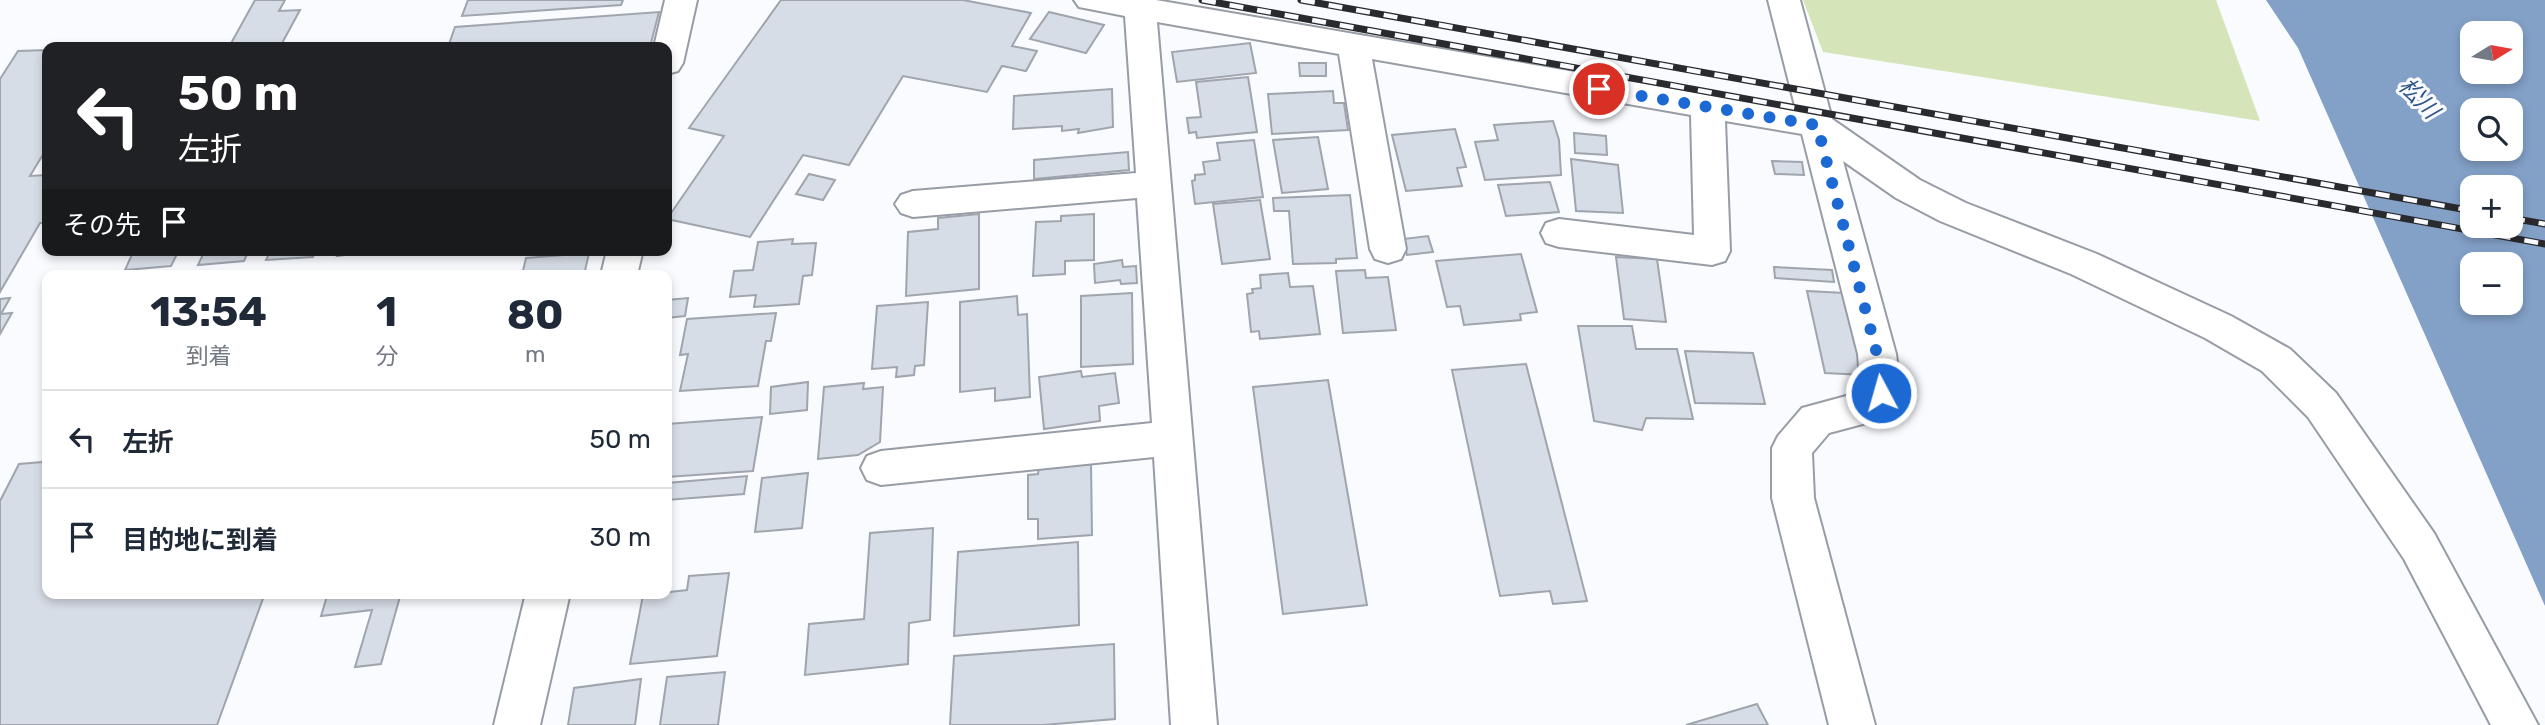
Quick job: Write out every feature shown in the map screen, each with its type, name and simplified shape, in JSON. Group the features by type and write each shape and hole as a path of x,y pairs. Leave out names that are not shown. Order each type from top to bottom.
{"street":[{"path":"672,42 681,0"},
{"path":"1090,0 1141,5 1354,46 1817,125 1908,189 2218,327 2276,360 2336,423 2412,536 2515,725"},
{"path":"1784,0 1877,354 1881,393 1875,405 1816,420 1792,448 1793,498 1853,725"},
{"path":"1141,5 1194,725"},
{"path":"1354,46 1388,249"},
{"path":"1559,233 1712,251 1708,108"},
{"path":"914,205 1154,184"},
{"path":"881,468 1173,438"},
{"path":"517,725 547,599"}],"green space":[{"path":"1803,0 2216,0 2260,121 1823,52"}],"water":[{"name":"松川","path":"2266,0 2545,0 2545,606 2298,48"}],"building":[{"path":"255,0 285,0 279,11 300,10 283,42 232,42"},
{"path":"468,0 623,0 621,5 462,16"},
{"path":"781,0 963,0 1031,13 1012,46 1037,51 1026,71 1002,66 987,92 903,76 849,165 803,155 750,237 672,220 672,212 724,136 689,128"},
{"path":"659,12 651,42 450,42 455,27"},
{"path":"1049,12 1104,25 1086,53 1030,39"},
{"path":"1250,43 1256,73 1177,82 1172,52"},
{"path":"42,50 42,156 30,176 42,175 42,223 0,292 0,79 18,51"},
{"path":"1299,63 1326,63 1326,76 1300,76"},
{"path":"1248,77 1257,132 1197,138 1196,132 1189,133 1187,118 1201,117 1196,82"},
{"path":"1112,89 1113,127 1078,133 1079,129 1062,131 1062,126 1013,129 1014,96"},
{"path":"1333,91 1334,103 1344,103 1348,130 1272,134 1268,94"},
{"path":"1553,121 1559,140 1561,175 1485,180 1475,142 1498,140 1494,125"},
{"path":"1455,129 1466,167 1457,168 1462,186 1406,191 1392,135"},
{"path":"1574,133 1606,136 1607,155 1575,153"},
{"path":"1318,137 1328,189 1282,193 1273,140"},
{"path":"1254,140 1263,197 1195,204 1192,181 1195,180 1195,175 1205,174 1203,162 1220,160 1217,143"},
{"path":"1128,152 1129,170 1034,179 1034,160"},
{"path":"1571,159 1618,165 1623,213 1576,211"},
{"path":"1772,161 1802,162 1804,175 1775,174"},
{"path":"809,174 835,180 823,200 796,194"},
{"path":"1550,182 1559,212 1506,216 1498,185"},
{"path":"1350,195 1357,258 1336,259 1336,263 1293,264 1289,211 1274,211 1273,198"},
{"path":"1260,200 1270,259 1222,264 1213,204"},
{"path":"979,214 979,289 906,296 908,232 938,229 938,218"},
{"path":"1094,214 1094,260 1065,261 1065,274 1033,276 1036,222 1061,221 1061,216"},
{"path":"1428,236 1433,252 1407,255 1403,239"},
{"path":"793,239 792,244 816,243 812,275 803,276 799,304 754,307 756,295 730,297 734,271 753,270 758,242"},
{"path":"1521,254 1537,312 1520,314 1521,320 1464,325 1460,306 1447,307 1436,261"},
{"path":"131,256 176,256 171,266 125,270"},
{"path":"202,256 246,256 244,261 198,265"},
{"path":"268,256 313,256 313,257 266,260"},
{"path":"588,256 585,270 523,270 526,258"},
{"path":"1616,257 1657,259 1666,322 1624,319"},
{"path":"1122,260 1123,267 1136,266 1137,283 1121,284 1120,280 1095,283 1094,264"},
{"path":"1774,267 1832,270 1834,282 1775,278"},
{"path":"1365,270 1366,278 1388,277 1396,330 1343,333 1336,271"},
{"path":"1288,273 1290,287 1313,286 1320,334 1260,339 1259,331 1251,332 1247,294 1253,293 1252,289 1261,288 1260,275"},
{"path":"1807,291 1844,293 1863,375 1825,373"},
{"path":"1132,293 1133,364 1081,367 1081,296"},
{"path":"1017,296 1018,315 1027,314 1030,397 995,401 995,388 960,392 960,302"},
{"path":"10,298 1,314 12,313 0,334 0,299"},
{"path":"688,298 685,316 672,317 672,300"},
{"path":"928,302 924,365 915,366 914,375 896,377 897,367 872,369 877,306"},
{"path":"776,313 771,341 766,341 758,386 680,391 688,354 680,355 687,319"},
{"path":"1578,326 1632,326 1636,349 1677,349 1693,419 1646,418 1642,430 1594,421"},
{"path":"1685,351 1753,353 1765,404 1695,403"},
{"path":"1526,364 1587,601 1553,604 1550,591 1500,596 1452,370"},
{"path":"1081,371 1082,377 1115,373 1119,403 1099,406 1100,421 1044,429 1039,377"},
{"path":"1328,380 1367,605 1283,614 1253,387"},
{"path":"808,382 807,410 770,414 771,387"},
{"path":"864,383 863,389 883,387 880,442 858,455 818,459 824,387"},
{"path":"762,417 753,471 672,477 672,424"},
{"path":"42,462 42,599 263,599 217,725 0,725 0,501 19,464"},
{"path":"1091,463 1092,535 1038,539 1038,519 1028,519 1028,475 1038,474 1039,467"},
{"path":"808,473 802,528 755,532 762,478"},
{"path":"747,476 744,494 672,500 672,483"},
{"path":"933,528 930,620 909,623 908,664 805,675 809,624 864,619 870,533"},
{"path":"1078,542 1079,625 954,636 958,552"},
{"path":"729,573 717,656 630,664 642,599 672,599 672,592 687,590 689,576"},
{"path":"326,599 399,599 381,664 355,667 372,610 321,616"},
{"path":"1114,644 1115,719 1043,725 950,725 954,656"},
{"path":"725,672 718,725 660,725 667,677"},
{"path":"641,679 635,725 568,725 574,688"},
{"path":"1757,704 1768,725 1686,725"}],"railway":[{"path":"1202,0 2545,244"},
{"path":"1301,0 2460,209"},
{"path":"2523,220 2545,224"}],"route":[{"path":"1599,89 1817,125 1877,354 1881,393"}]}
